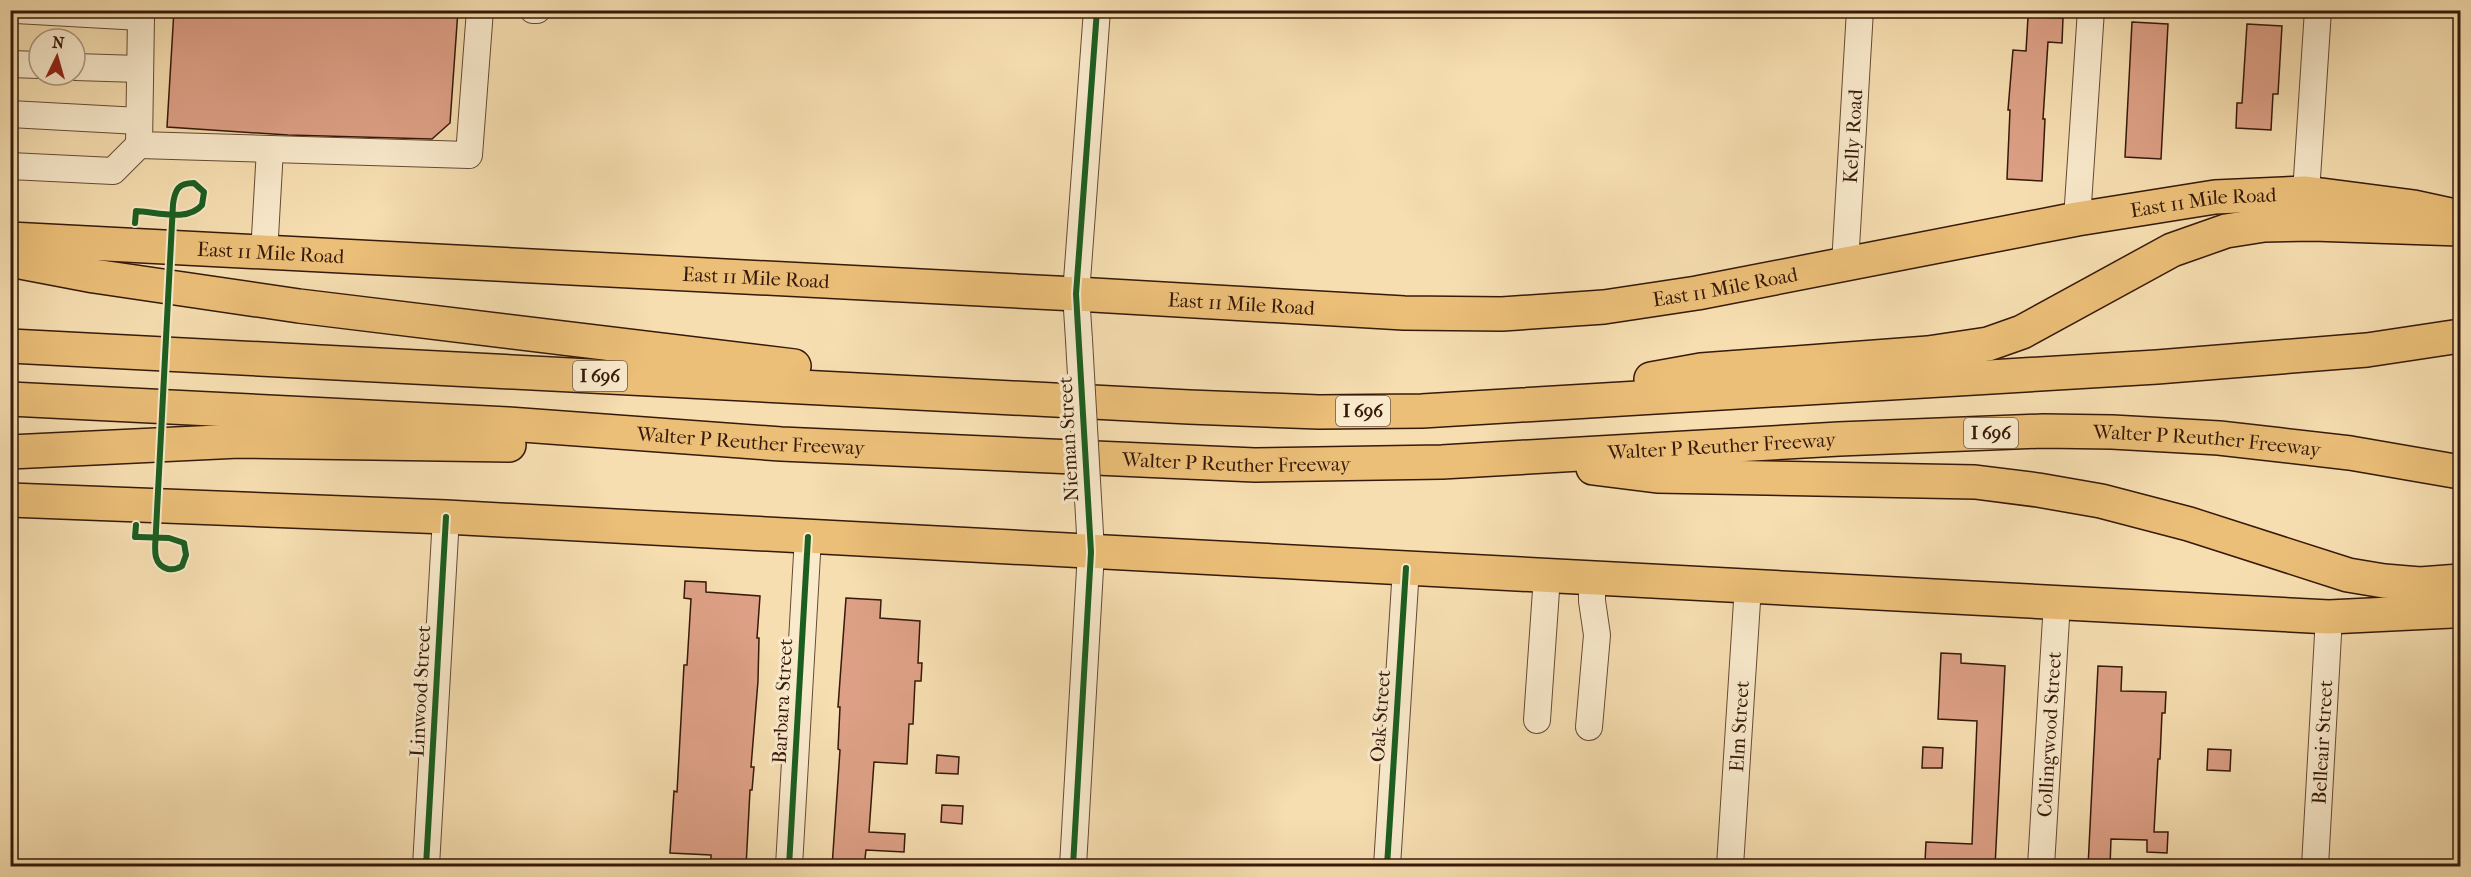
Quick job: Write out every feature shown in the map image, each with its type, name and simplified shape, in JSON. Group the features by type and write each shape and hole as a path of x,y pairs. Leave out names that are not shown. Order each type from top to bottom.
{"main road":[{"name":"East 11 Mile Road","path":"10,239 1404,313 1502,314 1604,307 1685,295 2077,219 2215,197 2306,193 2403,206 2460,217"},
{"path":"1538,404 1606,387 1701,370 1928,353 1988,344 2022,332 2172,250 2226,231 2264,225 2313,224 2460,229"},
{"path":"10,260 94,276 299,306 823,369 1037,380 1189,407"},
{"name":"I 696","path":"10,346 1319,412 1422,411 2157,367 2367,350 2460,336"},
{"name":"Walter P Reuther Freeway","path":"10,399 498,423 781,444 1255,465 1520,459 1839,439 2078,432 2240,440 2350,453 2460,472"},
{"path":"10,452 239,441 570,448 693,438"},
{"path":"1520,459 1657,476 1975,482 2038,490 2101,501 2178,521 2348,575 2420,584 2458,603"},
{"path":"10,500 446,517 2329,616 2458,603"}],"street":[{"path":"10,166 113,171 139,133 140,14 16,10"},
{"path":"10,114 270,149 469,155 480,10"},
{"name":"Nieman Street","path":"1073,867 1091,552 1076,294 1096,10"},
{"name":"Kelly Road","path":"1845,264 1860,10"},
{"path":"2077,219 2091,10"},
{"path":"2306,193 2318,10"},
{"path":"10,64 27,65"},
{"path":"87,67 139,69"},
{"path":"264,254 270,149"},
{"name":"Linwood Street","path":"426,867 446,517"},
{"name":"Barbara Street","path":"789,867 808,537"},
{"name":"Oak Street","path":"1387,867 1406,568"},
{"path":"1537,720 1547,576"},
{"path":"1589,728 1597,635 1592,601 1592,578"},
{"name":"Elm Street","path":"1730,867 1748,586"},
{"name":"Collingwood Street","path":"2041,867 2057,602"},
{"name":"Belleair Street","path":"2315,867 2329,616"}],"building":[{"path":"174,10 458,10 450,123 432,139 288,135 167,127"},
{"path":"2028,17 2063,18 2062,43 2048,42 2042,181 2007,179 2010,110 2008,110 2013,50 2026,51"},
{"path":"2132,22 2168,24 2161,159 2125,157"},
{"path":"2247,24 2282,26 2278,94 2273,94 2271,130 2236,128 2237,103 2242,103"},
{"path":"685,581 706,582 706,592 760,596 757,638 759,638 758,681 751,767 754,767 752,790 750,790 746,867 711,867 711,855 670,853 674,791 677,792 684,665 687,665 691,599 684,598"},
{"path":"846,598 881,600 880,618 920,621 918,663 922,663 921,681 915,681 913,724 909,724 907,764 874,762 869,832 905,834 904,852 866,850 864,867 832,867 840,750 838,749 840,707 838,707"},
{"path":"1941,653 1961,654 1961,663 2005,666 1995,867 1925,862 1926,842 1972,844 1977,721 1938,719"},
{"path":"2098,666 2122,667 2121,691 2166,692 2165,713 2162,713 2160,759 2158,759 2154,832 2168,832 2167,853 2147,852 2147,840 2111,839 2110,867 2088,867"},
{"path":"1923,747 1943,748 1942,768 1922,768"},
{"path":"2208,749 2231,750 2230,771 2207,770"},
{"path":"937,755 959,757 958,774 936,773"},
{"path":"942,805 963,806 962,824 941,822"}],"cycle path":[{"path":"1073,866 1091,552 1076,294 1097,10"},
{"path":"135,223 136,211 172,215 181,215 196,210 202,205 204,192 194,183 184,184 176,191 173,204 156,530 156,535 155,541 155,547 156,558 162,566 168,569 177,569 182,566 186,555 184,543 169,538 139,537 135,537 136,525"},
{"path":"426,866 446,517"},
{"path":"789,866 808,537"},
{"path":"1387,866 1406,568"}]}
